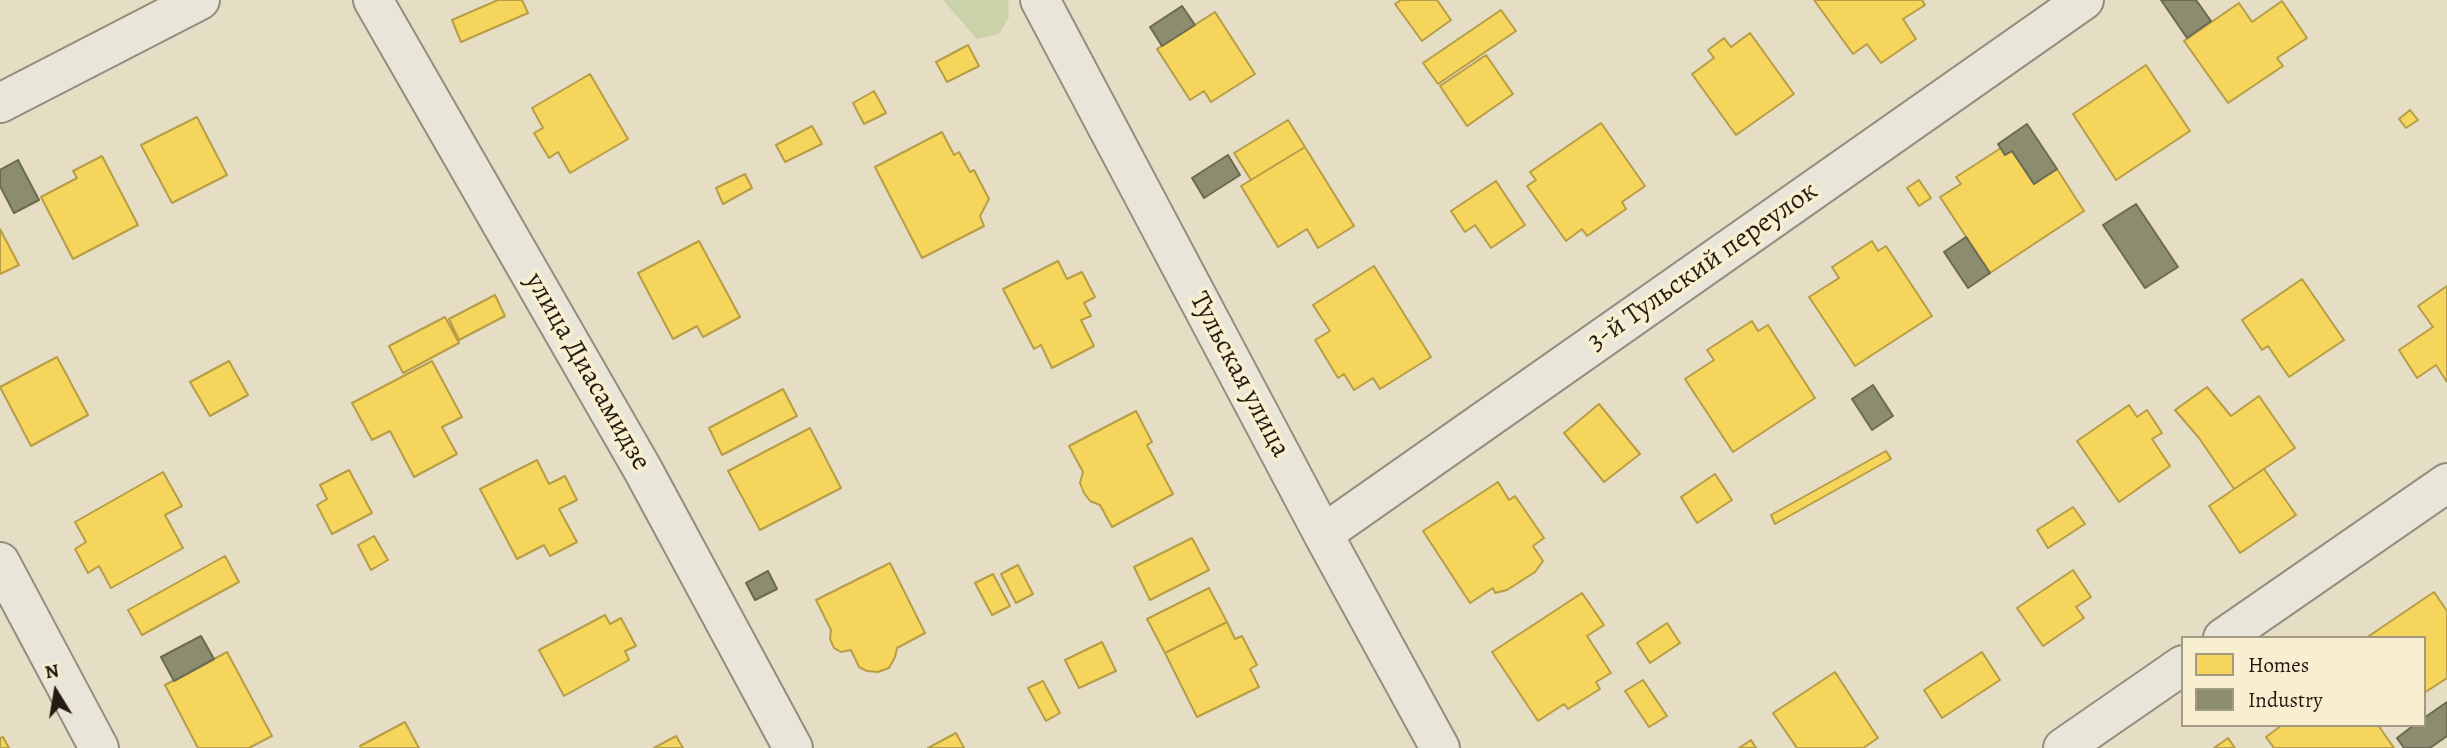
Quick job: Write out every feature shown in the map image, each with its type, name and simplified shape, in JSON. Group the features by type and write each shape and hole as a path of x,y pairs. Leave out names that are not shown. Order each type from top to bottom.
{"street":[{"path":"0,103 200,0"},
{"name":"улица Диасамидзе","path":"373,0 643,470 793,748"},
{"name":"Тульская улица","path":"1040,0 1323,534 1440,748"},
{"name":"3-й Тульский переулок","path":"1323,534 2084,0"},
{"path":"2226,636 2447,483"},
{"path":"0,562 99,748"},
{"path":"2063,748 2181,667"}],"green space":[{"path":"943,0 1008,0 1009,17 999,34 977,39"}],"building: Homes":[{"path":"498,0 522,0 528,13 461,42 452,20"},
{"path":"1401,0 1437,0 1451,20 1422,41 1395,4"},
{"path":"1814,0 1922,0 1925,5 1903,19 1916,39 1881,63 1867,44 1853,54"},
{"path":"2282,1 2307,38 2277,58 2283,66 2228,103 2184,41 2239,3 2252,22"},
{"path":"1501,10 1516,31 1438,84 1423,63"},
{"path":"1215,12 1255,74 1211,102 1204,91 1190,100 1157,49"},
{"path":"1750,33 1794,94 1736,135 1692,74 1714,58 1708,50 1724,38 1731,47"},
{"path":"968,45 979,66 947,82 936,62"},
{"path":"1486,55 1513,94 1467,126 1440,86"},
{"path":"2146,65 2190,131 2116,180 2073,114"},
{"path":"590,74 628,139 570,173 558,152 549,158 534,133 543,128 532,108"},
{"path":"874,91 886,113 864,124 853,103"},
{"path":"2410,110 2418,120 2406,128 2399,119"},
{"path":"197,117 227,175 172,203 141,145"},
{"path":"1288,120 1305,147 1251,180 1234,153"},
{"path":"1601,123 1645,186 1622,202 1626,209 1587,236 1582,229 1566,241 1527,186 1536,180 1530,172"},
{"path":"812,126 822,144 785,162 776,145"},
{"path":"942,132 954,155 959,152 970,172 974,170 989,199 980,216 984,226 922,258 875,167"},
{"path":"1305,147 1354,226 1318,248 1307,229 1278,247 1241,186"},
{"path":"2001,148 2005,155 2012,151 2034,184 2057,169 2084,211 1990,273 1940,197 1961,184 1956,177"},
{"path":"102,156 138,225 73,259 41,197 77,178 73,171"},
{"path":"745,174 752,188 723,204 716,188"},
{"path":"1919,180 1931,198 1919,206 1907,188"},
{"path":"1496,181 1525,225 1491,248 1475,225 1465,232 1451,211"},
{"path":"0,229 19,265 0,274"},
{"path":"699,241 740,317 703,337 697,326 673,339 638,273"},
{"path":"1872,241 1878,251 1886,246 1932,316 1855,366 1809,297 1839,278 1832,267"},
{"path":"1058,261 1067,279 1082,272 1095,297 1084,303 1091,316 1081,320 1094,346 1052,368 1041,345 1034,349 1003,289"},
{"path":"1374,266 1431,357 1380,389 1373,378 1354,390 1344,374 1338,378 1315,340 1330,331 1313,305"},
{"path":"2302,279 2344,340 2289,377 2268,346 2262,350 2242,320"},
{"path":"2447,286 2447,382 2436,365 2417,378 2399,350 2433,327 2418,306"},
{"path":"495,295 505,316 459,340 449,319"},
{"path":"445,317 459,343 403,373 389,346"},
{"path":"1752,321 1758,331 1768,325 1815,398 1733,452 1685,379 1714,360 1707,350"},
{"path":"57,357 88,415 31,446 0,387"},
{"path":"229,361 248,395 210,416 190,382"},
{"path":"432,361 462,417 442,427 457,454 414,477 390,431 372,440 352,403"},
{"path":"2207,387 2231,416 2259,396 2295,448 2234,489 2199,438 2175,410"},
{"path":"783,389 797,416 722,455 709,428"},
{"path":"1599,404 1640,454 1604,482 1564,433"},
{"path":"2129,405 2137,417 2147,410 2162,433 2152,439 2170,466 2119,502 2077,441"},
{"path":"1136,411 1152,442 1147,445 1173,494 1112,527 1100,505 1090,501 1084,493 1080,483 1083,472 1069,446"},
{"path":"810,428 841,488 760,530 728,471"},
{"path":"1886,451 1891,459 1775,524 1771,515"},
{"path":"537,460 549,484 565,476 577,500 559,509 577,542 550,556 544,545 517,559 480,489"},
{"path":"2264,469 2296,515 2240,553 2209,506"},
{"path":"349,470 372,513 332,534 317,505 327,499 320,485"},
{"path":"163,472 182,506 165,515 183,548 111,588 99,566 88,573 75,549 86,542 75,522"},
{"path":"1715,474 1732,500 1697,523 1681,497"},
{"path":"1498,482 1509,500 1515,496 1544,538 1533,546 1543,561 1535,572 1507,590 1495,593 1493,588 1470,603 1423,531"},
{"path":"2073,507 2085,524 2048,548 2037,530"},
{"path":"374,536 388,560 371,570 358,545"},
{"path":"1192,538 1209,570 1150,600 1134,567"},
{"path":"225,556 239,582 142,635 128,610"},
{"path":"890,563 925,633 897,648 889,668 878,672 867,671 859,667 851,650 841,652 834,648 830,639 831,630 816,600"},
{"path":"1018,565 1033,594 1016,603 1001,574"},
{"path":"2073,570 2091,597 2076,607 2084,618 2043,646 2017,608"},
{"path":"993,574 1010,606 992,615 975,583"},
{"path":"1209,588 1227,622 1165,653 1147,619"},
{"path":"2434,592 2447,611 2447,678 2426,692 2426,636 2369,636"},
{"path":"1582,593 1604,625 1587,636 1611,673 1596,682 1600,689 1568,709 1564,704 1538,721 1492,652"},
{"path":"605,615 610,624 621,618 636,646 625,651 629,660 564,696 539,650"},
{"path":"1227,622 1235,639 1242,636 1257,665 1250,669 1259,687 1197,717 1165,653"},
{"path":"1667,623 1680,643 1650,663 1637,643"},
{"path":"1102,642 1116,671 1079,688 1065,660"},
{"path":"227,652 272,736 249,748 198,748 165,685"},
{"path":"1982,652 2000,680 1942,718 1924,690"},
{"path":"1835,672 1878,738 1863,748 1797,748 1773,713"},
{"path":"1643,680 1667,716 1649,727 1625,691"},
{"path":"1043,681 1060,713 1046,721 1028,688"},
{"path":"405,722 419,748 361,748 360,746"},
{"path":"2279,727 2379,727 2394,748 2274,748 2266,737"},
{"path":"956,733 964,748 928,748"},
{"path":"676,736 683,748 654,748"},
{"path":"3,737 9,748 0,748 0,738"},
{"path":"2228,738 2235,748 2214,748"},
{"path":"1751,740 1756,748 1739,748"}],"building: Industry":[{"path":"2161,0 2196,0 2211,21 2187,38"},
{"path":"1182,6 1195,25 1162,46 1150,27"},
{"path":"2027,124 2057,169 2034,184 2012,151 2005,155 1998,144"},
{"path":"1228,155 1240,175 1204,198 1192,178"},
{"path":"18,160 39,200 14,213 0,186 0,170"},
{"path":"2136,204 2178,267 2145,288 2103,225"},
{"path":"1966,237 1990,273 1968,288 1944,252"},
{"path":"1873,385 1893,416 1872,430 1852,399"},
{"path":"768,571 777,589 755,600 746,583"},
{"path":"201,636 214,659 174,681 161,657"},
{"path":"2447,702 2447,736 2430,748 2404,748 2397,738 2411,727 2426,727 2426,717"}]}
